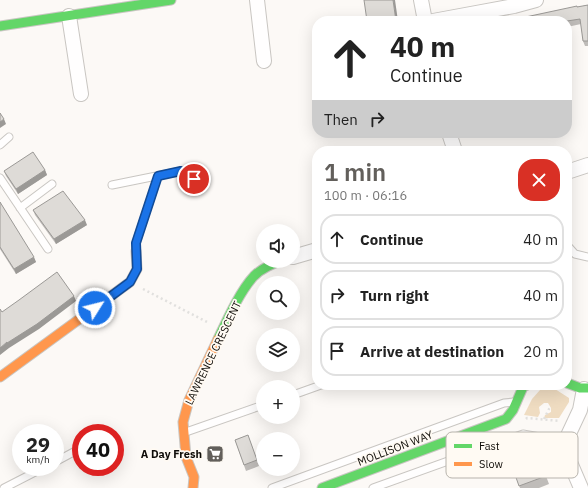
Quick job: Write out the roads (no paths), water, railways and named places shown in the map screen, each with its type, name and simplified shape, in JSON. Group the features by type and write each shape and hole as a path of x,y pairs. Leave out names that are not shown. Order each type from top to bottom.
{"street":[{"path":"0,26 171,0"},
{"path":"257,0 264,61"},
{"path":"421,0 424,16"},
{"path":"460,16 514,6 536,0"},
{"path":"69,16 81,94"},
{"path":"572,170 588,165"},
{"path":"0,377 130,282 137,269 136,251"},
{"path":"300,256 312,252"},
{"name":"LAWRENCE CRESCENT","path":"193,488 194,477 186,457 183,422 189,400 222,330 242,292 255,275 267,268"},
{"path":"569,432 580,410 586,388 572,386"},
{"name":"MOLLISON WAY","path":"471,432 506,419 513,410 522,390"},
{"name":"MOLLISON WAY","path":"322,488 446,442"},
{"path":"577,478 581,488"}],"lane":[{"path":"0,145 9,137"},
{"path":"112,185 181,171 194,179"},
{"path":"136,251 136,243 158,176"},
{"path":"0,178 48,249"},
{"path":"20,208 52,184"},
{"path":"572,251 575,254 588,257"},
{"path":"300,392 312,388"},
{"path":"272,488 504,403 517,402"},
{"path":"184,433 256,407"},
{"path":"373,488 446,462"},
{"path":"4,488 27,476"}],"place":[{"name":"A Day Fresh","path":"215,454"}]}
